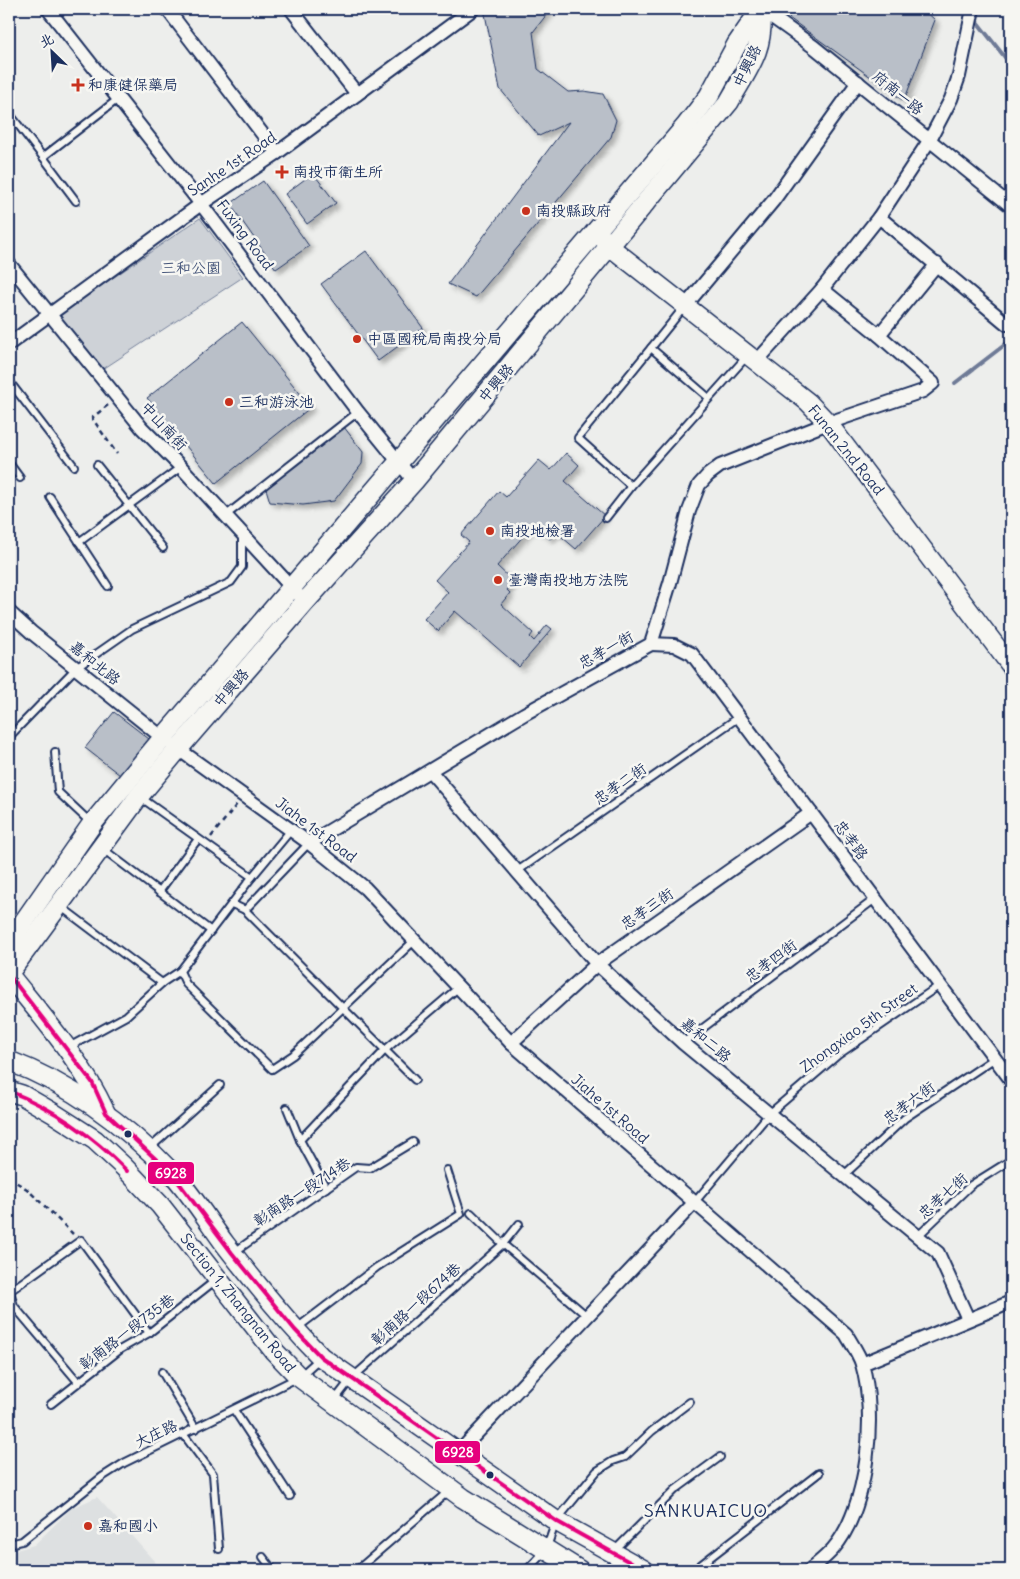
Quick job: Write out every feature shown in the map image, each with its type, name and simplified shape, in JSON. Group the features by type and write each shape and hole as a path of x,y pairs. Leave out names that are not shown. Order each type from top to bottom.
{"main road":[{"name":"中興路","path":"9,943 92,824 163,738 685,127 708,96 737,44 761,9"},
{"name":"中興路","path":"9,974 139,796 305,602 414,482 729,102 756,54 762,34 761,9"},
{"path":"685,127 700,139"},
{"name":"Section 1, Zhangnan Road","path":"9,974 92,1082 106,1113"},
{"name":"Section 1, Zhangnan Road","path":"9,1061 66,1087 106,1113 173,1175 232,1253 295,1330 321,1356 351,1379 556,1521 644,1570"},
{"name":"Section 1, Zhangnan Road","path":"9,1091 22,1095 95,1140 160,1205 216,1280 274,1351 299,1378 332,1404 451,1489 579,1570"}],"street":[{"name":"Fuxing Road","path":"48,9 201,204 358,412 414,482"},
{"path":"167,9 277,153"},
{"path":"291,9 357,94"},
{"name":"Sanhe 1st Road","path":"9,344 201,204 277,153 473,9"},
{"name":"府南一路","path":"761,9 858,82 929,139 1009,198"},
{"path":"753,358 822,289 879,217 929,139 951,99 960,76 973,9"},
{"path":"686,305 773,201 858,82"},
{"path":"879,217 1007,324"},
{"name":"Funan 2nd Road","path":"597,232 609,246 808,402 828,423 1011,666"},
{"name":"中山南街","path":"9,264 48,315 142,428 182,467 291,589 305,602"},
{"path":"822,289 879,334 937,264"},
{"name":"忠孝一街","path":"309,842 430,772 524,714 651,644 670,584 689,511 699,485 708,475 720,466 828,423 924,391 932,383 879,334"},
{"name":"嘉和北路","path":"9,612 163,738"},
{"name":"忠孝路","path":"651,644 674,645 692,654 1011,1080"},
{"name":"Jiahe 1st Road","path":"163,738 309,842 365,888 511,1043 846,1334 862,1364 868,1402 864,1472 857,1500 845,1528 833,1548 810,1570"},
{"name":"嘉和二路","path":"430,772 597,964 682,1043 919,1235 942,1260 968,1319"},
{"name":"忠孝三街","path":"511,1043 597,964 811,813"},
{"path":"458,1453 694,1203"},
{"path":"862,1364 1011,1302"}],"lane":[{"path":"43,158 118,99"},
{"path":"9,113 76,200"},
{"path":"631,486 578,438 686,305"},
{"path":"651,348 709,398"},
{"path":"606,518 631,486 709,398 753,358"},
{"path":"9,381 74,466"},
{"path":"225,516 358,412"},
{"path":"9,463 20,478"},
{"path":"97,465 163,548"},
{"path":"79,542 131,506 182,467"},
{"path":"50,497 108,586"},
{"path":"9,737 76,668 132,629 231,582 242,567 242,534"},
{"name":"忠孝二街","path":"516,872 739,717"},
{"path":"55,752 58,792 92,824"},
{"path":"139,796 252,877"},
{"path":"67,1048 126,1016 162,983 180,971 252,877 291,830"},
{"path":"159,892 198,839"},
{"path":"246,910 309,842"},
{"path":"101,847 211,931"},
{"name":"忠孝四街","path":"682,1043 875,899"},
{"path":"232,904 246,910 415,1080"},
{"path":"59,905 162,983"},
{"path":"180,971 186,984 272,1069 293,1055 414,940"},
{"name":"Zhongxiao 5th Street","path":"694,1203 769,1114 838,1055 940,985"},
{"path":"300,1140 385,1050 459,987"},
{"name":"忠孝六街","path":"844,1175 905,1118 995,1058"},
{"path":"147,1151 220,1086"},
{"path":"287,1108 300,1140 326,1188"},
{"name":"彰南路一段714巷","path":"232,1253 356,1167 370,1168 413,1142"},
{"name":"忠孝七街","path":"919,1235 971,1185 1011,1160"},
{"path":"295,1330 377,1267 461,1214 447,1170"},
{"path":"472,1213 503,1244 587,1316"},
{"name":"彰南路一段674巷","path":"332,1404 351,1379 503,1244 519,1224"},
{"path":"79,1383 14,1306 10,1291 81,1240 149,1333"},
{"name":"彰南路一段735巷","path":"51,1404 121,1349 149,1333 216,1280"},
{"name":"大庄路","path":"9,1544 22,1541 102,1477 124,1463 299,1378 321,1356"},
{"path":"162,1372 196,1429"},
{"path":"528,1570 546,1550 556,1521 597,1471 613,1461 625,1457 652,1431 690,1402"},
{"path":"234,1410 290,1496"},
{"path":"184,1435 213,1474 218,1549"},
{"path":"612,1553 675,1490 720,1457"},
{"path":"694,1570 819,1474"},
{"path":"357,1570 451,1489"},
{"path":"263,1557 273,1570"}],"path":[{"path":"117,398 92,418 117,454"},
{"path":"205,844 244,796"},
{"path":"9,1178 28,1189 81,1240"}],"shaded area":[{"name":"嘉和國小","path":"97,1497 162,1570 9,1570 9,1552 34,1545 72,1508"}],"green space":[{"name":"三和公園","path":"200,218 243,277 100,371 56,317"}],"building":[{"name":"南投縣政府","path":"484,9 551,9 533,32 538,69 568,92 584,91 603,94 616,120 611,137 476,297 448,284 569,122 539,136 500,89"},
{"path":"791,9 923,9 935,20 904,101 789,18"},
{"path":"313,173 336,203 307,224 285,194"},
{"path":"263,181 309,246 276,269 230,204"},
{"path":"366,251 423,328 378,361 321,284"},
{"name":"三和游泳池","path":"242,322 311,407 216,483 147,398"},
{"path":"344,427 363,452 362,464 334,501 303,505 270,502 266,489"},
{"path":"566,453 579,465 565,481 605,516 576,549 556,532 550,539 533,525 497,566 514,582 507,590 510,593 501,604 533,633 530,637 534,641 547,625 552,629 519,667 455,611 438,631 424,619 448,592 435,580 469,542 461,535 499,491 506,497 539,460 551,470"},
{"path":"114,712 149,739 120,775 85,748"}],"waterway":[{"path":"974,18 1011,65"},
{"path":"955,383 1011,340"}],"transit line":[{"name":"6928","path":"9,975 92,1082 106,1113 173,1175 232,1253 295,1330 321,1357 556,1521 644,1570"},
{"name":"6928","path":"9,1091 58,1115 101,1146 127,1171"}],"place":[{"name":"和康健保藥局","path":"78,85"},
{"name":"南投市衛生所","path":"282,172"},
{"name":"南投縣政府","path":"526,211"},
{"name":"中區國稅局南投分局","path":"357,339"},
{"name":"三和游泳池","path":"229,402"},
{"name":"南投地檢署","path":"490,531"},
{"name":"臺灣南投地方法院","path":"498,580"},
{"name":"嘉和國小","path":"88,1526"}],"district":[{"name":"SANKUAICUO","path":"706,1511"}]}
